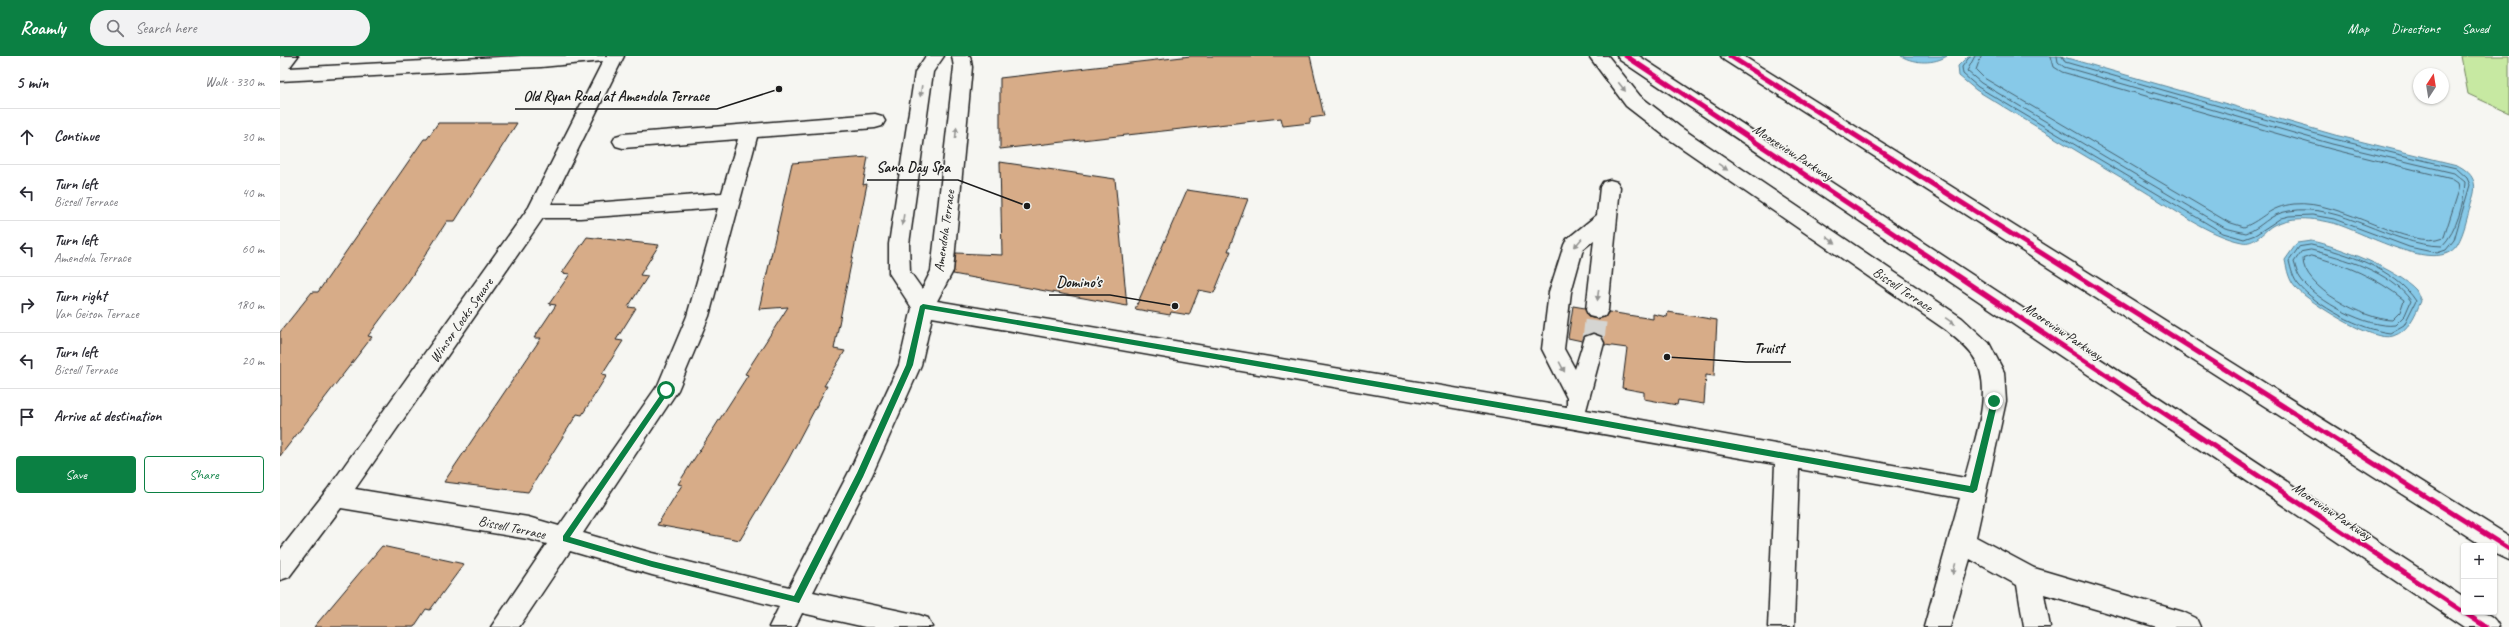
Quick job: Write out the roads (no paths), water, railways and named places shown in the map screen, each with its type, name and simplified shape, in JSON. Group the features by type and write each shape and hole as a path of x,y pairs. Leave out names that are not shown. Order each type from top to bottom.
{"street":[{"path":"280,68 288,56"},
{"path":"280,75 340,73 600,56"},
{"name":"Winsor Locks Square","path":"280,569 336,497 537,211 615,56"},
{"path":"935,56 924,72 899,244 900,273 923,306 1576,408 1787,457 1973,490"},
{"name":"Amendola Terrace","path":"782,627 860,475 910,365 923,306 942,271 963,67 961,56"},
{"name":"Bissell Terrace","path":"1598,56 1633,101 1673,132 1954,324 1981,349 1993,372 1994,401 1962,542 1937,627"},
{"name":"Mooreview Parkway","path":"1626,56 2486,627"},
{"path":"1730,56 2509,549"},
{"path":"623,141 875,121"},
{"path":"504,627 666,390 698,316 728,200 749,132"},
{"path":"1597,310 1610,187"},
{"path":"537,211 580,211 728,200"},
{"path":"1576,408 1553,349 1560,292 1574,245 1607,218"},
{"path":"1576,408 1593,342"},
{"path":"1781,627 1787,506 1787,457"},
{"name":"Bissell Terrace","path":"336,497 528,528 652,564 796,600 919,627"},
{"path":"1962,542 2028,578 2174,620 2187,627"},
{"path":"2028,578 2037,627"}],"water":[{"path":"1901,56 1947,56 1930,62 1918,62"},
{"path":"1968,56 2060,56 2335,135 2457,165 2470,174 2475,186 2462,234 2457,245 2447,253 2433,256 2416,254 2333,223 2310,219 2293,219 2280,222 2250,242 2230,239 2192,221 1976,90 1959,76 1958,66"},
{"path":"2311,241 2351,253 2382,267 2407,282 2416,290 2421,301 2411,322 2399,334 2393,336 2384,337 2372,334 2357,328 2328,312 2304,295 2296,288 2290,279 2285,260 2297,243"}],"tunnel":[{"path":"1593,343 1597,310"}],"place":[{"name":"Old Ryan Road at Amendola Terrace","path":"779,89"},
{"name":"Sana Day Spa","path":"1027,206"},
{"name":"Domino's","path":"1175,306"},
{"name":"Truist","path":"1667,357"}]}
